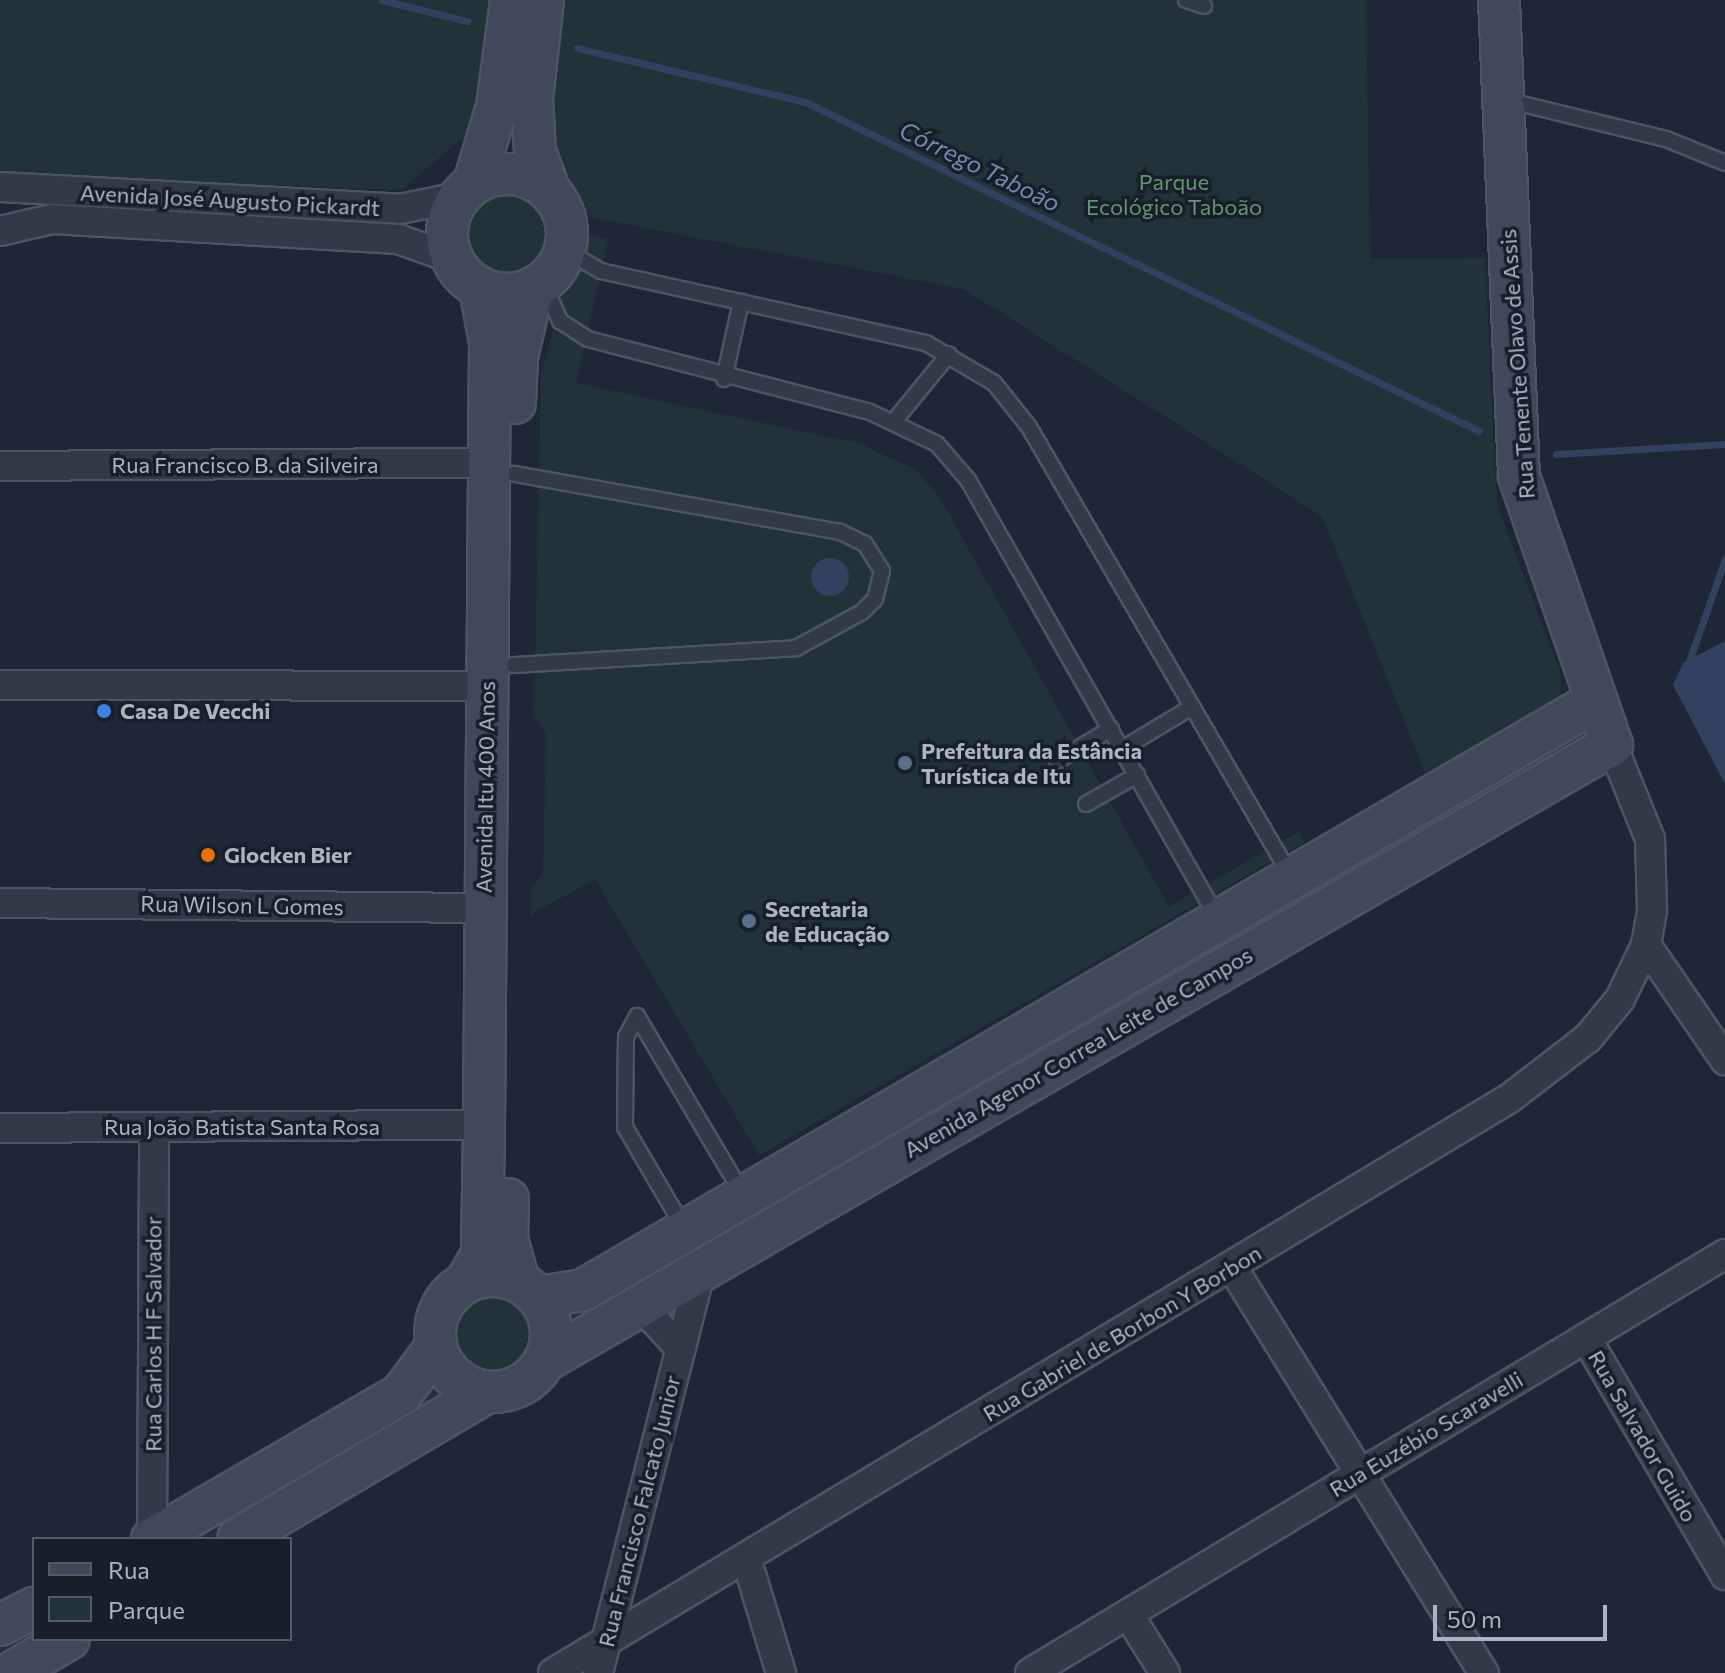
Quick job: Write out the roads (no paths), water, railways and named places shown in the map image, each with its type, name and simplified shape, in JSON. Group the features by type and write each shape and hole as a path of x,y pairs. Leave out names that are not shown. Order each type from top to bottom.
{"street":[{"path":"511,0 497,107 467,190 447,226 452,258 480,288 502,294 547,273 563,212 549,190 535,151 532,99 543,0"},
{"name":"Rua Tenente Olavo de Assis","path":"1499,0 1519,476 1594,702 1650,839 1646,945"},
{"path":"467,190 513,173 549,190"},
{"name":"Avenida José Augusto Pickardt","path":"0,187 400,209 467,190"},
{"name":"Avenida José Augusto Pickardt","path":"0,231 52,219 382,238 452,258"},
{"name":"Avenida Itu 400 Anos","path":"502,468 517,357 547,273"},
{"name":"Avenida Itu 400 Anos","path":"480,288 490,343 502,468 500,675 507,1239 529,1289"},
{"name":"Rua Francisco B. da Silveira","path":"0,466 502,468"},
{"path":"0,685 500,675"},
{"name":"Avenida Itu 400 Anos","path":"466,1282 482,1254 484,908 500,675"},
{"name":"Avenida Agenor Correa Leite de Campos","path":"529,1289 583,1290 1594,702"},
{"name":"Avenida Agenor Correa Leite de Campos","path":"545,1361 1612,745"},
{"name":"Rua Wilson L Gomes","path":"0,903 484,908"},
{"path":"1646,945 1725,1060"},
{"name":"Rua Gabriel de Borbon Y Borbon","path":"553,1673 747,1561 1232,1267 1555,1066 1620,999 1646,945"},
{"name":"Rua João Batista Santa Rosa","path":"0,1128 484,1125"},
{"name":"Rua Carlos H F Salvador","path":"152,1537 154,1128"},
{"name":"Rua Euzébio Scaravelli","path":"1030,1673 1725,1254"},
{"path":"1232,1267 1484,1673"},
{"name":"Rua Francisco Falcato Junior","path":"598,1673 701,1270"},
{"path":"241,1537 486,1393 519,1387 545,1361 550,1321 529,1289 493,1276 466,1282 437,1317 436,1347 453,1377 486,1393"},
{"name":"Rua Francisco Falcato Junior","path":"642,1307 680,1348"},
{"name":"Rua Salvador Guido","path":"1586,1338 1725,1575"},
{"path":"155,1537 401,1394 436,1347"},
{"path":"747,1561 781,1673"},
{"path":"0,1625 32,1609"},
{"path":"1128,1614 1165,1673"},
{"path":"11,1673 66,1641"}],"lane":[{"path":"1186,0 1204,6"},
{"path":"1502,100 1666,139 1725,163"},
{"path":"1218,919 955,461 895,420 724,379 588,339 560,321 547,273 601,271 741,302 949,354 994,383 1029,427 1291,876"},
{"path":"724,379 741,302"},
{"path":"895,420 949,354"},
{"path":"500,675 796,648 862,612 875,599 882,571 865,544 840,532 502,468"},
{"path":"1122,749 1192,707"},
{"path":"1057,761 1111,729"},
{"path":"1086,804 1137,775"},
{"path":"686,1231 625,1127 626,1037 637,1016 744,1196"}],"water":[{"path":"830,558 844,563 849,577 844,591 830,596 816,591 811,577 816,563"},
{"path":"1725,641 1725,784 1673,685 1683,663"}],"waterway":[{"name":"Córrego Taboão","path":"382,0 467,21"},
{"name":"Córrego Taboão","path":"577,48 805,102 1479,431"},
{"name":"Córrego Taboão","path":"1556,454 1725,444"},
{"path":"1687,667 1725,559"}],"place":[{"name":"Casa De Vecchi","path":"104,711"},
{"name":"Prefeitura da Estância Turística de Itu","path":"905,763"},
{"name":"Glocken Bier","path":"208,855"},
{"name":"Secretaria de Educação","path":"749,921"}],"park label":[{"name":"Parque Ecológico Taboão","path":"1174,194"}]}
